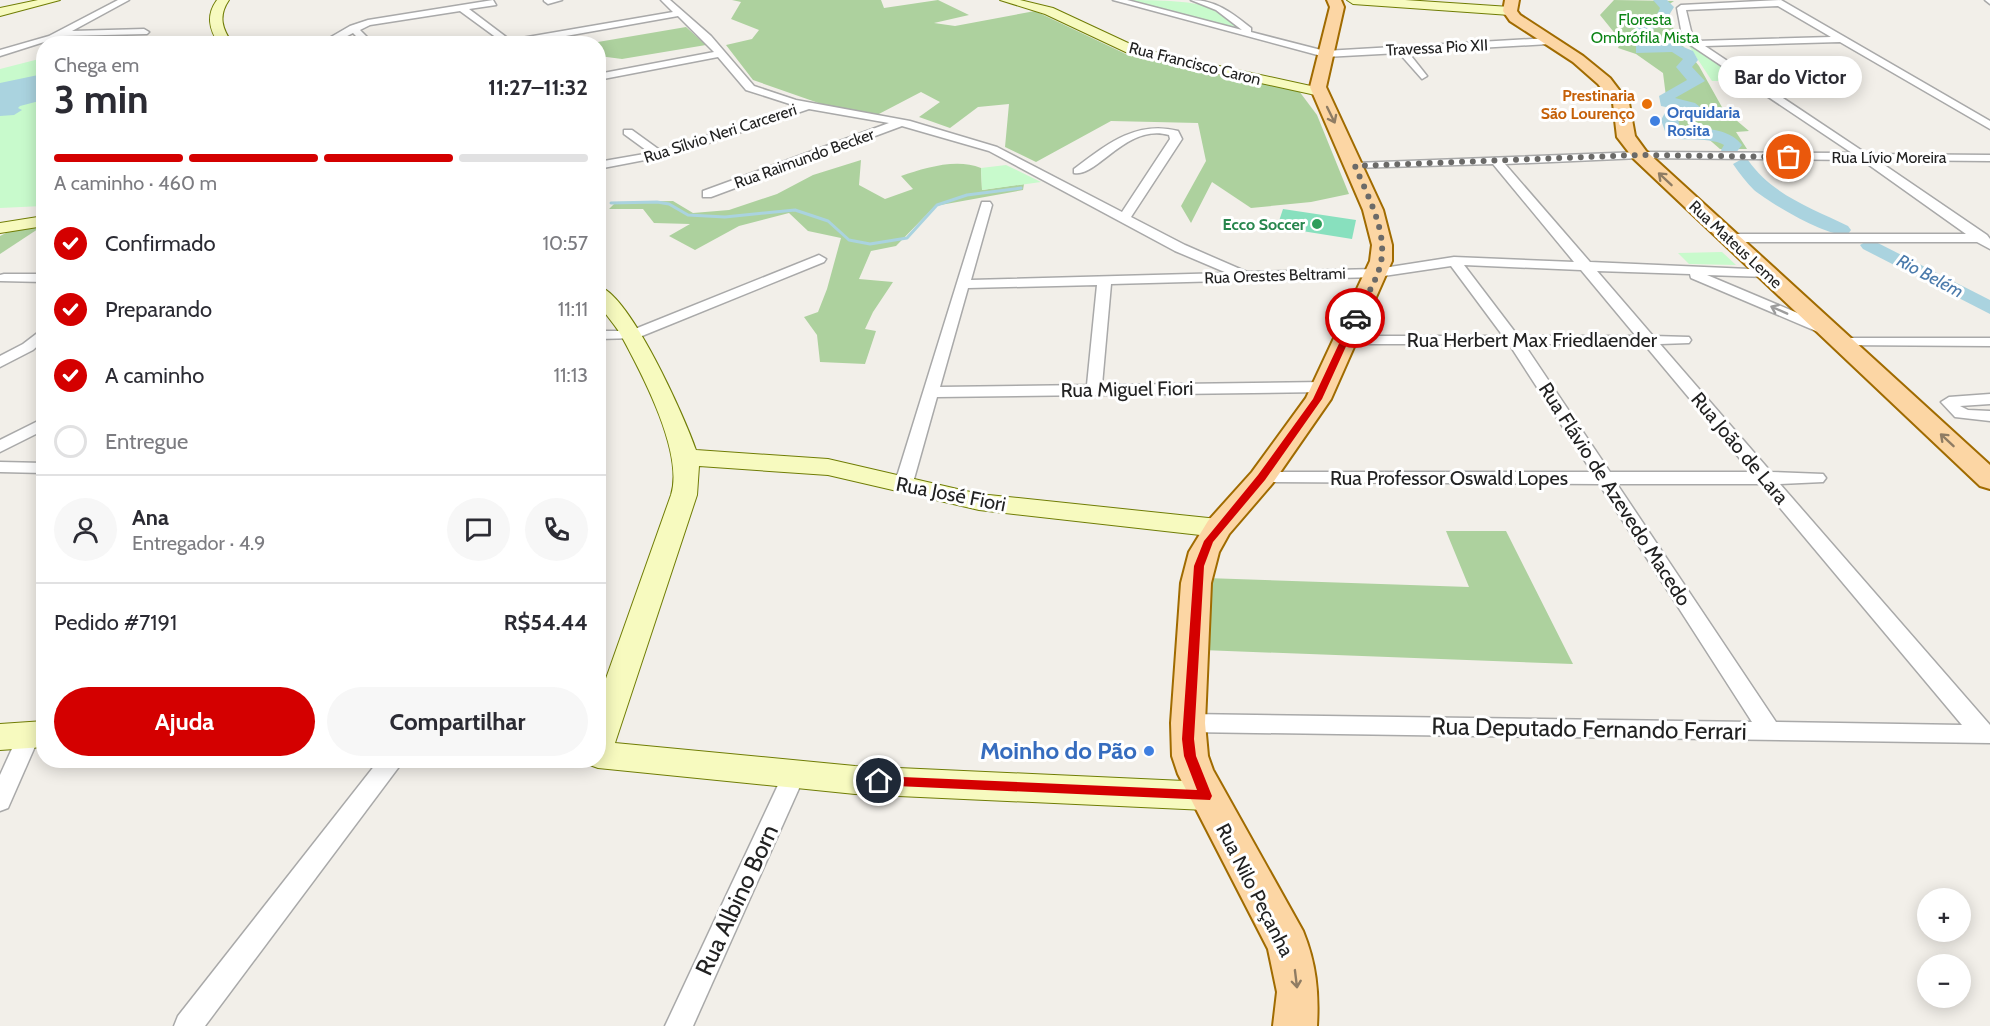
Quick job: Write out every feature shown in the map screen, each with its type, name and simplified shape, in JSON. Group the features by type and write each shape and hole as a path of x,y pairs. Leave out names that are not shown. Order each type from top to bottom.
{"main road":[{"path":"1320,92 1318,80 1337,7 1334,0"},
{"name":"Rua Mateus Leme","path":"1511,5 1518,21 1585,64 1612,89 1624,110 1626,137 1640,155 1990,480"},
{"name":"Rua Nilo Peçanha","path":"1294,1026 1298,992 1288,945 1206,796 1190,756 1188,723 1196,583 1204,552 1218,528 1262,478 1323,387 1377,273 1382,245 1373,210 1320,92"}],"street":[{"path":"0,12 54,0"},
{"path":"54,36 125,0"},
{"path":"221,36 215,18 223,0"},
{"path":"665,0 722,54 750,88 807,106 902,122 1003,153 1180,248 1247,276"},
{"name":"Rua Francisco Caron","path":"1006,0 1049,11 1121,46 1146,55 1320,92"},
{"name":"Travessa Pio XII","path":"1117,0 1325,54 1549,41"},
{"path":"1195,0 1219,8 1256,36"},
{"path":"1353,0 1511,5"},
{"path":"1987,240 1739,71 1695,45 1688,37 1681,8 1777,2 1990,126"},
{"path":"338,36 368,23 493,3"},
{"path":"462,8 498,36"},
{"path":"547,36 680,13"},
{"path":"353,28 362,36"},
{"path":"60,34 144,32"},
{"path":"1695,45 1841,39"},
{"path":"0,53 36,42"},
{"path":"1401,49 1422,76"},
{"path":"606,76 722,54"},
{"path":"1739,71 1780,72 1852,82"},
{"name":"Rua Sílvio Neri Carcereri","path":"606,165 660,155 807,106"},
{"name":"Rua Raimundo Becker","path":"707,194 902,122"},
{"path":"1078,171 1140,131 1162,129 1174,133 1176,139 1124,218"},
{"path":"628,132 660,155"},
{"name":"Rua Lívio Moreira","path":"1355,166 1640,155 1990,158"},
{"name":"Rua João de Lara","path":"1497,162 1986,734"},
{"path":"903,486 986,205"},
{"path":"0,228 36,222"},
{"path":"1729,237 1987,240"},
{"path":"606,335 632,335 819,259"},
{"name":"Rua Orestes Beltrami","path":"963,284 1377,273 1454,261 1767,273"},
{"name":"Rua Flávio de Azevedo Macedo","path":"1454,261 1514,340 1770,731"},
{"path":"1683,270 1837,338 1990,342"},
{"path":"4,278 36,278"},
{"path":"1094,390 1104,280"},
{"path":"606,300 618,312 632,335 676,429 686,457 687,484 606,723"},
{"name":"Rua Herbert Max Friedlaender","path":"1345,340 1684,340"},
{"path":"0,349 36,347"},
{"path":"0,362 36,347"},
{"name":"Rua Miguel Fiori","path":"931,392 1323,387"},
{"path":"1990,399 1949,402 1954,410 1962,414 1990,416"},
{"path":"0,447 36,427"},
{"name":"Rua José Fiori","path":"686,457 828,467 903,486 1003,505 1218,528"},
{"path":"0,467 36,468"},
{"name":"Rua Professor Oswald Lopes","path":"1262,478 1817,478"},
{"name":"Rua Deputado Fernando Ferrari","path":"1188,723 1986,734"},
{"path":"0,801 24,735"},
{"path":"606,756 855,780 1206,796"},
{"path":"188,1026 387,768"},
{"name":"Rua Albino Born","path":"680,1026 794,775"}],"green space":[{"path":"732,0 881,0 884,8 938,0 969,15 934,23 955,26 1035,11 1130,56 1296,87 1317,115 1349,194 1311,202 1251,208 1212,182 1191,223 1181,206 1206,161 1198,123 1111,121 1036,162 1005,147 1009,104 978,107 950,128 919,117 940,102 921,92 875,116 830,107 753,80 726,45 752,39 759,30 731,19 741,2"},
{"path":"1124,0 1170,1 1204,5 1213,8 1239,29"},
{"name":"Floresta Ombrófila Mista","path":"1614,0 1674,1 1668,5 1675,36 1699,66 1723,109 1749,131 1736,132 1747,149 1720,149 1705,136 1671,136 1663,73 1636,54 1618,48 1621,41 1600,15"},
{"path":"686,27 706,45 622,59 606,57 606,41"},
{"path":"1687,43 1746,81 1712,81"},
{"path":"36,60 36,206 0,208 0,69"},
{"path":"861,160 859,185 885,199 913,189 901,176 930,167 951,164 981,168 982,190 1024,184 1023,190 935,206 896,246 871,251 859,279 893,282 873,312 865,329 876,331 865,364 820,362 817,335 804,317 818,312 841,238 808,231 789,213 739,226 695,250 669,236 690,224 654,223 643,209 609,209 616,202 673,201 693,213 729,210 777,194 813,175"},
{"path":"1006,165 1041,182 982,190 981,168"},
{"name":"Ecco Soccer","path":"1283,209 1356,220 1352,239 1277,227"},
{"path":"36,228 36,230 0,254 0,236 10,231"},
{"path":"1722,252 1736,265 1689,264 1678,253"},
{"path":"1446,531 1506,531 1573,664 1202,650 1206,578 1469,587"}],"water":[{"path":"36,75 36,102 20,106 18,108 22,110 14,115 0,116 0,83"}],"waterway":[{"name":"Rio Belém","path":"1659,0 1667,7 1663,17 1656,24 1641,27 1647,35 1634,42 1677,41 1674,45 1643,46 1641,50 1674,48 1688,54 1691,60 1683,67 1697,81 1667,96 1667,103 1689,106 1696,110 1672,114 1669,120 1674,134 1698,133 1721,137 1734,145 1729,150"},
{"name":"Rio Belém","path":"1742,164 1750,175 1772,194 1841,230"},
{"path":"611,203 657,202 669,204 688,215 725,217 795,210 828,221 849,240 870,244 907,238 937,205 967,195 1021,188"},
{"name":"Rio Belém","path":"1870,245 1990,308"}],"way so far":[{"path":"1355,318 1377,273 1381,261 1382,245 1373,210 1355,166 1640,155 1789,157"}],"place":[{"name":"Prestinaria São Lourenço","path":"1647,104"},
{"name":"Orquidaria Rosita","path":"1655,121"},
{"name":"Bar do Victor","path":"1789,157"},
{"name":"Ecco Soccer","path":"1317,224"},
{"name":"Moinho do Pão","path":"1149,751"}],"route":[{"path":"879,781 1206,796 1190,756 1188,739 1196,583 1199,566 1209,541 1218,528 1262,478 1318,399 1355,318"}]}
